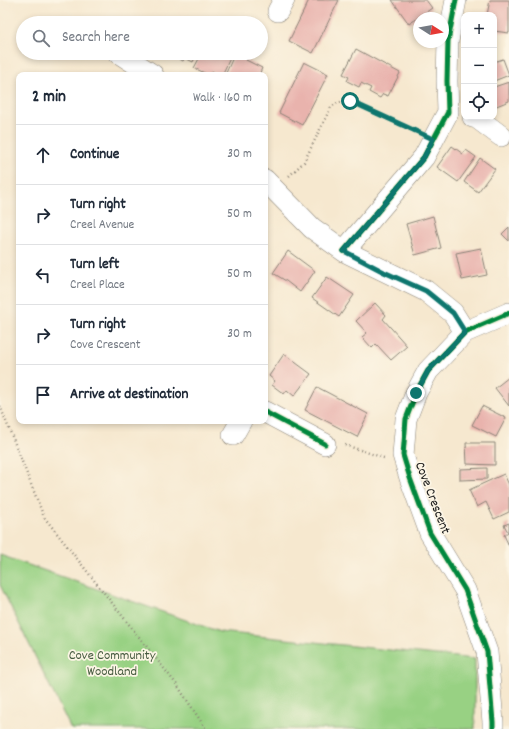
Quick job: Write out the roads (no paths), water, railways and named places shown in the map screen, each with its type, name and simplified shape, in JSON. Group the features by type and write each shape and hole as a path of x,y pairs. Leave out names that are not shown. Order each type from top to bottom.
{"street":[{"path":"344,251 424,157 433,139 456,114 447,81 448,41 456,0"},
{"path":"130,60 148,72"},
{"path":"480,120 501,136"},
{"path":"269,184 312,228 344,251 384,272 426,291 453,313 465,332"},
{"name":"Cove Crescent","path":"498,724 487,652 465,590 430,534 403,455 406,419 416,393 428,371 465,332 509,313"},
{"path":"268,414 325,444"}],"park label":[{"name":"Cove Community Woodland","path":"112,664"}]}
